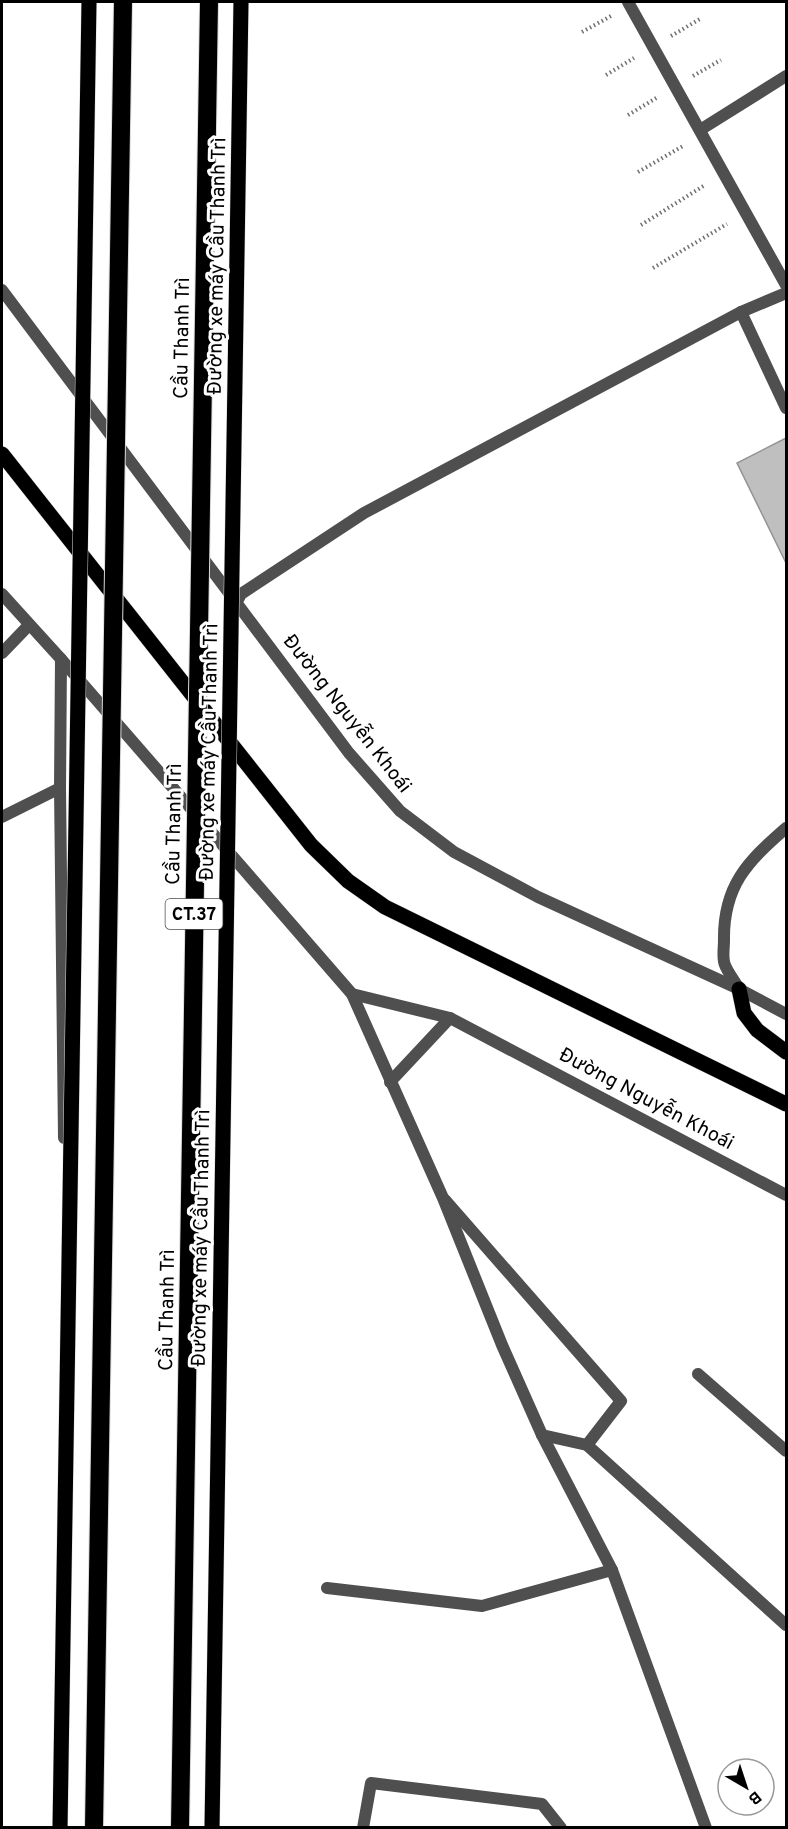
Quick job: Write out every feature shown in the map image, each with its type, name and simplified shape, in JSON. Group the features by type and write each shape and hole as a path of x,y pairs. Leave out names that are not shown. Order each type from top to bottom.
{"highway":[{"path":"94,1827 123,2"},
{"name":"Cầu Thanh Trì","path":"180,1827 209,2"}],"main road":[{"path":"58,1827 89,2"},
{"name":"Đường xe máy Cầu Thanh Trì","path":"212,1827 241,2"},
{"path":"2,454 311,845 348,881 385,907 786,1104"},
{"path":"739,989 744,1013 757,1030 786,1052"}],"street":[{"path":"631,3 653,47 786,285"},
{"path":"701,132 786,76"},
{"name":"Đường Nguyễn Khoái","path":"2,290 349,753 400,811 454,852 538,897 739,989 786,1014"},
{"path":"236,603 241,594 364,513 741,312 786,293"},
{"path":"741,312 785,401"},
{"path":"2,594 352,994 443,1198 502,1345 542,1435 612,1570 706,1827"},
{"path":"2,653 29,625"},
{"path":"58,1827 66,1323 60,788 61,659"},
{"path":"2,817 60,788"},
{"path":"739,989 724,963 723,928 729,895 754,857 786,828"},
{"name":"Đường Nguyễn Khoái","path":"352,994 450,1018 786,1195"},
{"path":"390,1082 450,1018"},
{"path":"443,1198 621,1401 587,1445"},
{"path":"698,1374 786,1452"},
{"path":"542,1435 587,1445 786,1624"},
{"path":"327,1588 482,1606 612,1570"},
{"path":"363,1827 371,1783 543,1804 561,1827"}],"path":[{"path":"582,32 631,3"},
{"path":"606,75 699,19"},
{"path":"628,115 721,60"},
{"path":"638,172 701,132"},
{"path":"641,225 724,174"},
{"path":"653,268 745,213"}],"building":[{"path":"786,438 786,563 737,463"}]}
